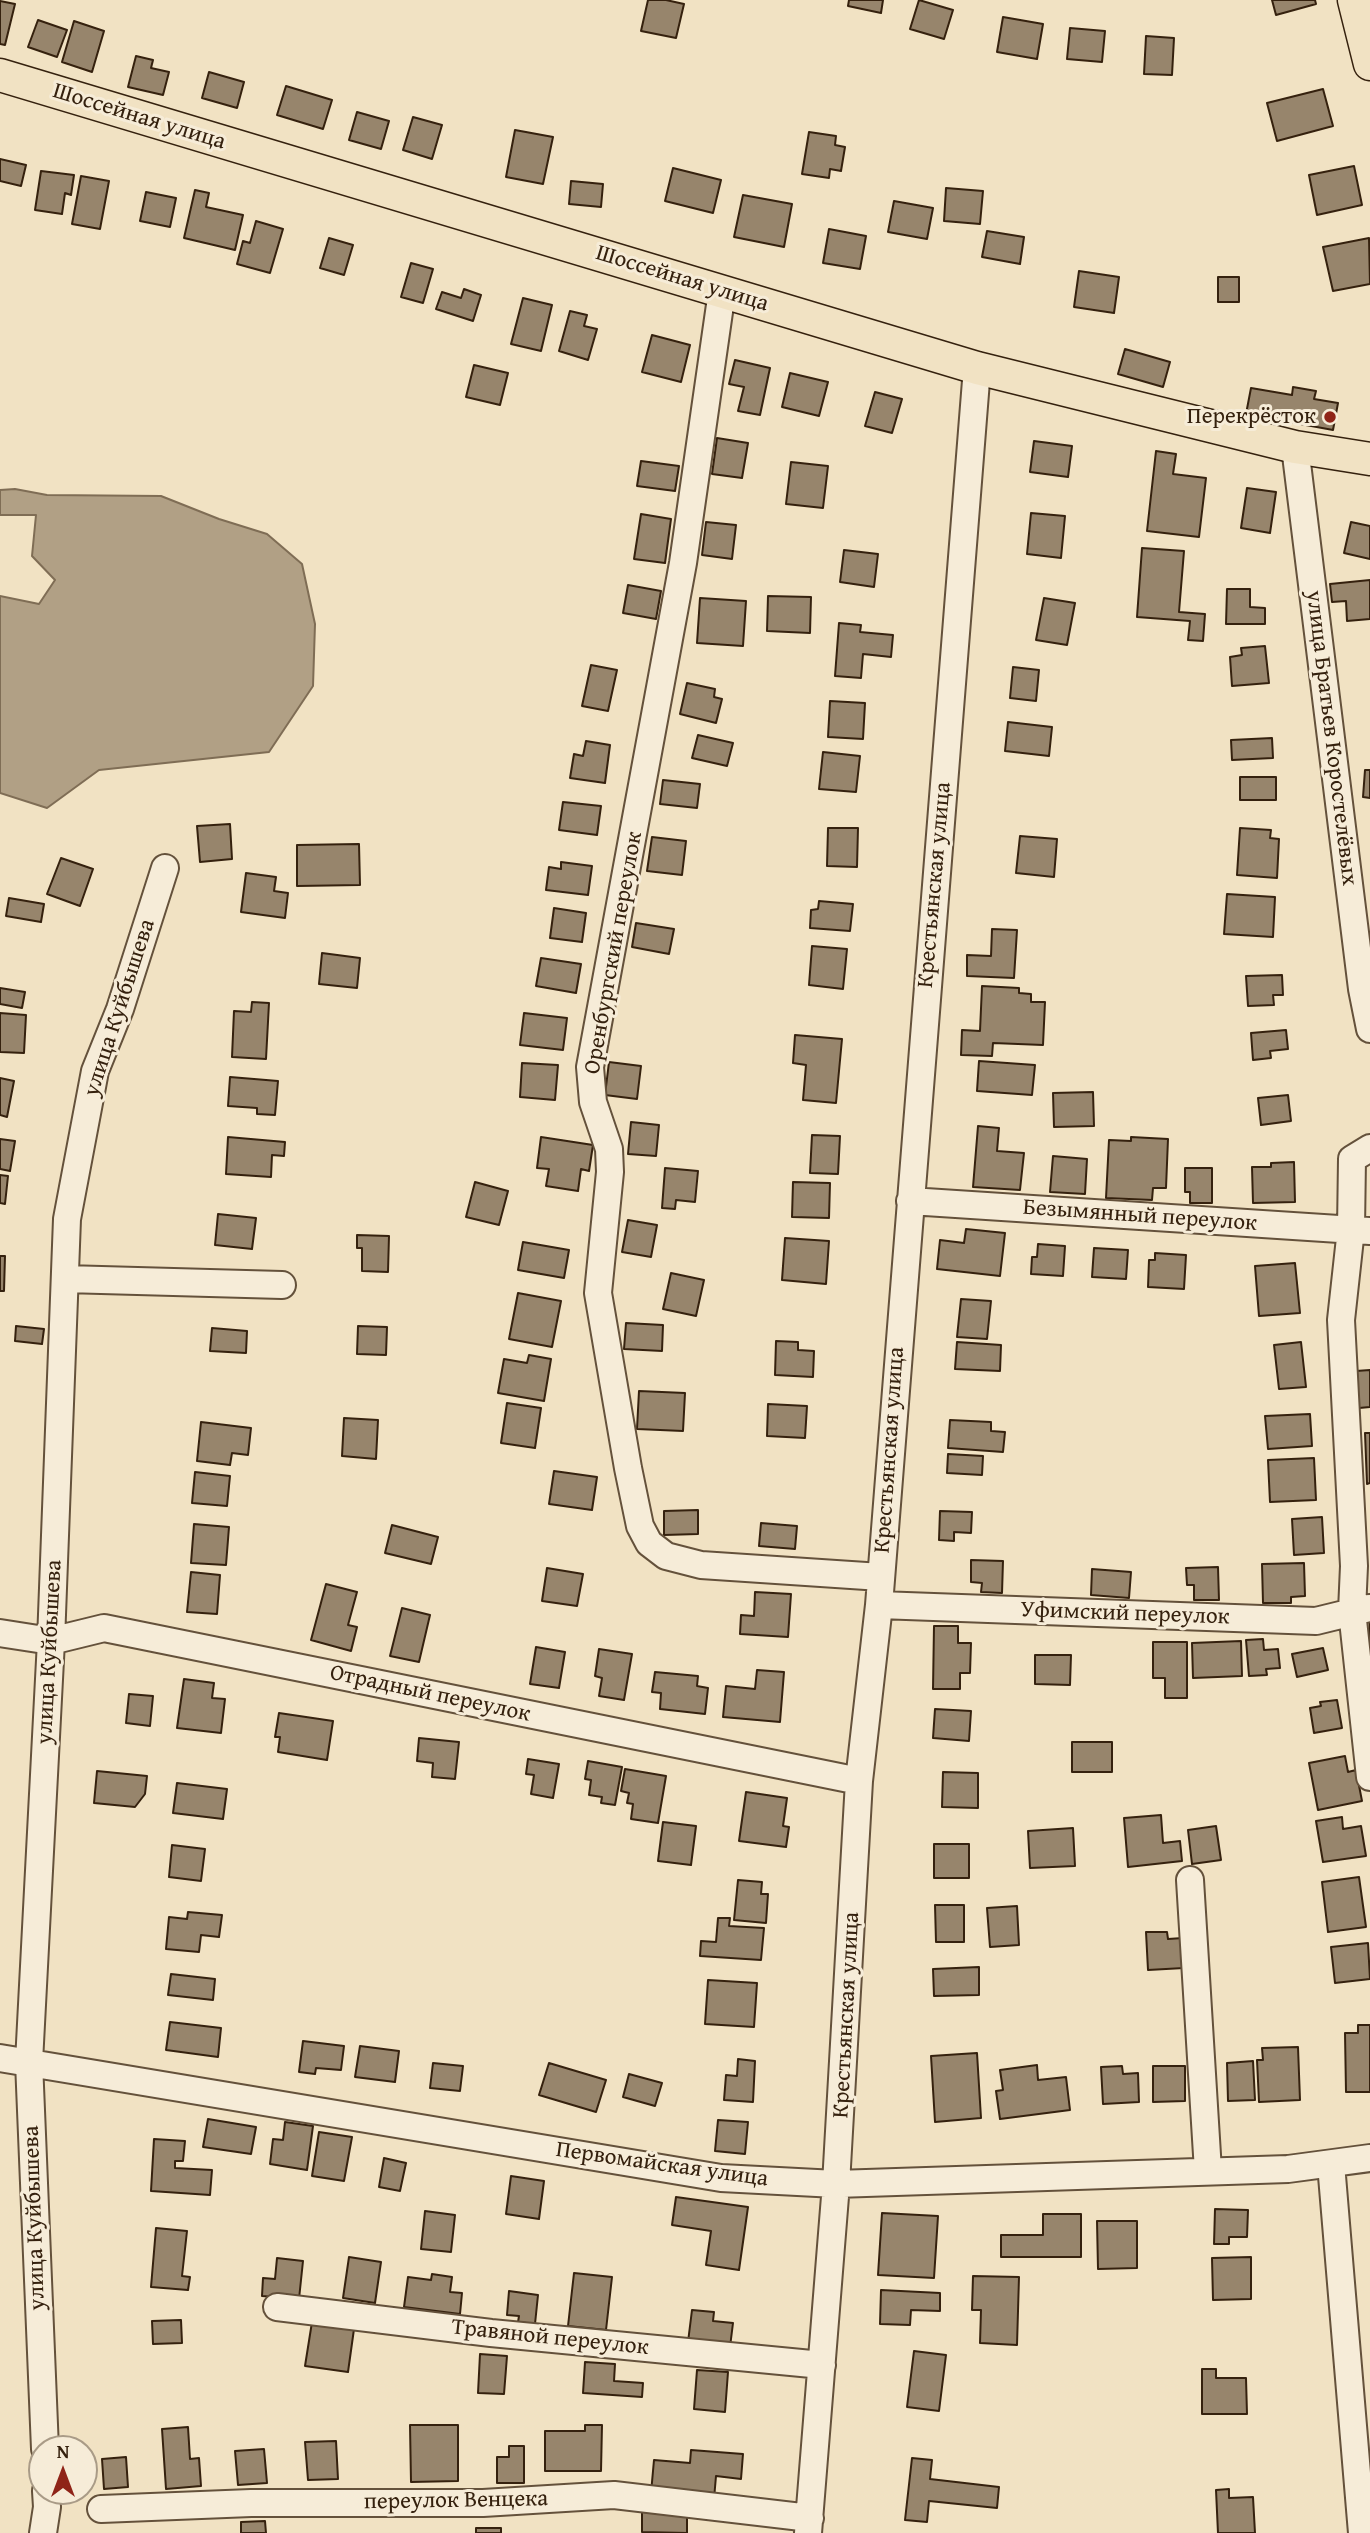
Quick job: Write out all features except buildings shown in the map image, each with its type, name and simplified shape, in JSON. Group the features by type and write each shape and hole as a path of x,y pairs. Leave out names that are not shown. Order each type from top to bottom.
{"main road":[{"path":"1354,0 1370,64"},
{"name":"Шоссейная улица","path":"0,75 977,368 1295,447 1370,459"}],"street":[{"name":"Оренбургский переулок","path":"722,291 683,563 590,1068 593,1102 609,1149 610,1172 598,1293 628,1468 640,1526 649,1543 666,1556 701,1565 881,1577"},
{"name":"Крестьянская улица","path":"809,2525 836,2184 859,1781 879,1605 977,368"},
{"name":"улица Братьев Коростелёвых","path":"1295,447 1362,989 1370,1029"},
{"name":"улица Куйбышева","path":"44,2435 29,2062 51,1641 67,1219 95,1071 120,1009 165,868"},
{"path":"1370,1148 1352,1159 1360,1230 1341,1320 1354,1566 1361,1609 1370,1777"},
{"name":"Безымянный переулок","path":"909,1201 1360,1230"},
{"path":"65,1279 282,1286"},
{"name":"Уфимский переулок","path":"879,1605 1316,1621 1361,1609"},
{"name":"Отрадный переулок","path":"0,1633 51,1641 104,1628 859,1781"},
{"path":"1190,1880 1208,2171"},
{"name":"Первомайская улица","path":"0,2057 721,2178 836,2184 1289,2169 1370,2158"},
{"path":"1331,2164 1362,2533"},
{"name":"Травяной переулок","path":"277,2307 491,2333 822,2365"},
{"name":"переулок Венцека","path":"101,2508 251,2503 483,2503 614,2495 809,2525"},
{"path":"43,2533 45,2505"}],"shaded area":[{"path":"15,489 47,495 161,496 267,534 302,564 315,624 313,686 269,752 99,770 47,808 0,793 0,596 39,604 55,580 32,556 36,515 0,515 0,490"}],"place":[{"name":"Перекрёсток","path":"1330,417"}]}
